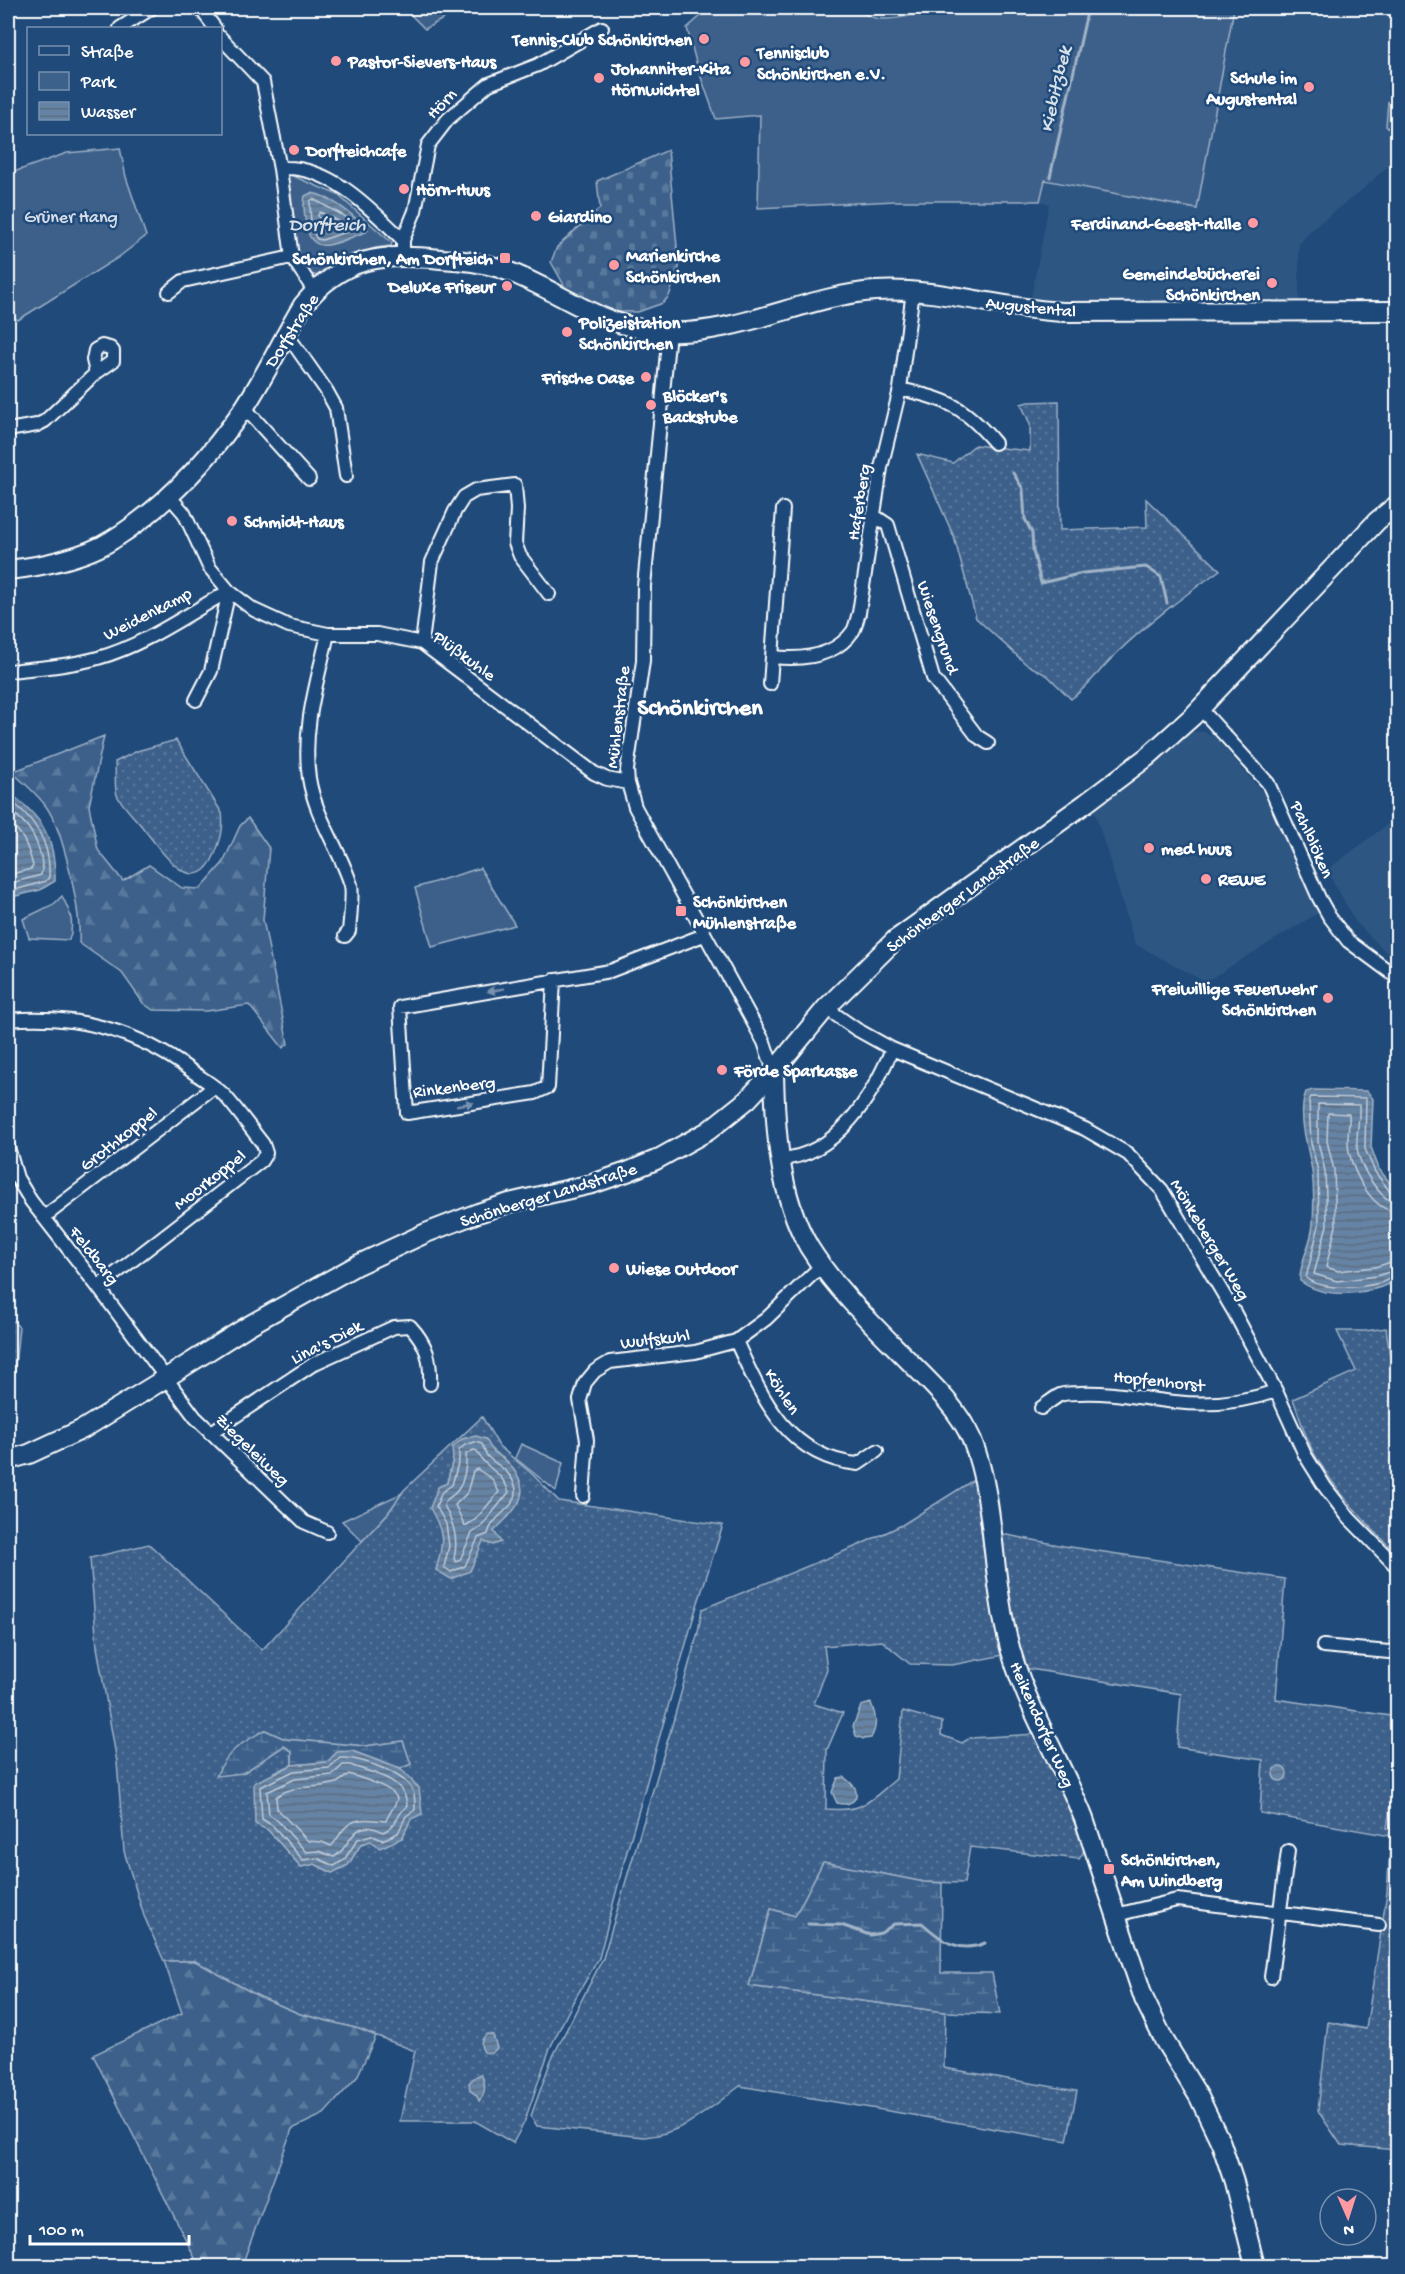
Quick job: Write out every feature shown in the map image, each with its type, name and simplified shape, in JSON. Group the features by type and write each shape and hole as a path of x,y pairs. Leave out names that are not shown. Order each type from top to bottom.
{"street":[{"path":"122,27 152,8"},
{"path":"200,8 213,27"},
{"name":"Hörn","path":"403,248 415,211 428,145 448,119 489,84 538,65 602,28"},
{"path":"222,39 264,82 281,169 291,256 314,291"},
{"path":"281,169 297,168 343,186 403,248"},
{"name":"Dorfstraße","path":"8,570 33,568 111,541 170,497 194,472 244,407 303,304 330,277 362,262 403,248 499,268 612,322 640,330 669,332"},
{"path":"169,292 183,281 291,256"},
{"name":"Augustental","path":"669,332 694,332 833,298 874,291 913,291 1056,311 1398,311"},
{"name":"Haferberg","path":"773,657 792,659 825,652 839,645 853,631 859,613 881,468 900,389 913,291"},
{"name":"Mühlenstraße","path":"669,332 644,586 643,661 627,770 628,783 634,807 764,1042 774,1071"},
{"path":"286,333 336,408 346,476"},
{"path":"8,430 37,425 45,421 96,373"},
{"path":"900,389 937,397 951,403 979,424 995,443"},
{"path":"244,407 309,479"},
{"path":"422,643 432,562 455,511 464,497 476,490 515,484 517,509 515,543 520,556 549,594"},
{"name":"Plüßkuhle","path":"170,497 184,513 209,567 229,591 254,610 289,626 328,634 377,634 422,643 594,773 608,779 628,783"},
{"name":"Schönberger Landstraße","path":"8,1460 29,1454 82,1429 248,1326 357,1265 426,1233 509,1203 592,1184 656,1160 708,1131 747,1100 826,1008 895,940 1138,763 1200,708 1377,521 1398,504"},
{"path":"770,684 783,509"},
{"name":"Wiesengrund","path":"873,515 888,525 933,678 977,735 988,743"},
{"path":"196,700 211,671 229,591"},
{"name":"Weidenkamp","path":"8,671 42,668 99,657 146,639 229,591"},
{"path":"328,634 308,721 306,751 310,781 320,814 352,887 349,931 345,936"},
{"name":"Pahlblöken","path":"1200,708 1268,783 1319,898 1341,933 1348,941 1398,978"},
{"name":"Rinkenberg","path":"554,980 548,1087 535,1093 407,1113 400,1006 554,980 610,971 704,935"},
{"name":"Mönkeberger Weg","path":"826,1008 856,1029 892,1049 1084,1129 1128,1154 1162,1190 1234,1312 1276,1391 1305,1455 1325,1487 1350,1518 1398,1568"},
{"name":"Moorkoppel","path":"8,1020 56,1018 84,1021 113,1029 165,1052 226,1097 263,1144 266,1153 261,1161 98,1287"},
{"path":"780,1159 793,1159 808,1153 831,1138 848,1122 871,1093 892,1049"},
{"name":"Heikendorfer Weg","path":"774,1071 780,1159 785,1185 809,1247 865,1317 927,1379 954,1410 971,1439 982,1470 1001,1610 1026,1696 1077,1800 1144,1999 1154,2022 1199,2097 1221,2144 1234,2182 1255,2266"},
{"name":"Grothkoppel","path":"44,1217 214,1087"},
{"name":"Feldbarg","path":"8,1147 12,1179 44,1217 166,1378"},
{"name":"Wulfskuhl","path":"583,1496 587,1440 580,1400 585,1383 595,1371 610,1362 695,1352 736,1341 766,1320 822,1265"},
{"name":"Lina's Diek","path":"210,1433 315,1363 394,1327 410,1326 418,1335 431,1362 430,1384"},
{"name":"Köhlen","path":"736,1341 760,1395 790,1434 816,1453 837,1462 858,1464 877,1451"},
{"name":"Ziegeleiweg","path":"166,1378 210,1433 304,1521 327,1532"},
{"name":"Hopfenhorst","path":"1041,1408 1061,1394 1092,1392 1127,1394 1205,1404 1232,1402 1276,1391"},
{"path":"1323,1646 1389,1652 1398,1650"},
{"path":"1271,1977 1288,1851"},
{"path":"1116,1915 1177,1899 1379,1925"}],"shaded area":[{"name":"Schule im Augustental","path":"1234,8 1397,8 1397,158 1362,190 1311,230 1299,244 1299,301 1051,301 1031,298 1049,204 1040,201 1044,180 1233,16"},
{"path":"1192,732 1213,735 1263,793 1318,913 1205,982 1135,944 1094,809"},
{"path":"1397,817 1397,963 1355,921 1327,870"},
{"path":"1397,1323 1397,1413 1386,1328"}],"green space":[{"path":"404,8 463,8 425,29"},
{"path":"710,8 853,8 872,17 889,19 931,8 1234,8 1197,209 1045,180 1040,201 895,201 758,208 760,115 716,119 697,66 687,28"},
{"path":"865,8 917,8 884,12"},
{"path":"1388,102 1397,111 1397,137 1386,126"},
{"name":"Grüner Hang","path":"120,148 126,177 146,236 119,257 18,320 8,314 8,174 67,153"},
{"path":"668,150 679,268 669,296 663,303 638,312 614,312 568,292 551,262 557,247 600,208 597,181"},
{"path":"286,173 338,195 392,243 391,246 348,256 318,276 307,273 298,257"},
{"path":"1059,401 1060,530 1147,527 1146,499 1220,570 1142,631 1071,699 1048,676 1026,664 976,618 954,537 917,454 953,463 975,445 1030,451 1030,424 1021,404"},
{"path":"1397,656 1397,687 1389,660"},
{"path":"104,736 89,806 98,850 123,881 149,865 182,888 200,889 223,863 240,826 248,818 269,848 263,920 288,1044 283,1048 249,1005 206,1011 153,1010 143,1003 122,973 79,943 74,892 59,833 45,805 12,772"},
{"path":"176,740 222,813 222,834 215,854 207,868 197,874 187,873 168,858 122,803 116,791 115,762 137,751"},
{"path":"480,868 515,925 432,947 415,888"},
{"path":"62,896 71,917 72,928 69,940 29,938 23,919 54,904"},
{"path":"8,1317 19,1327 8,1436"},
{"path":"1386,1328 1398,1413 1397,1554 1353,1508 1323,1469 1308,1442 1293,1399 1356,1371 1337,1331"},
{"path":"482,1417 499,1446 559,1501 723,1525 695,1612 599,1958 550,2048 524,2123 513,2143 475,2121 400,2121 415,2051 359,2029 300,2014 258,1996 195,1961 164,1961 144,1916 124,1851 117,1762 97,1647 90,1558 149,1544 262,1650 388,1513 404,1490","holes":["492,1452 508,1462 509,1516 483,1540 470,1571 436,1570 443,1547 440,1525 453,1459","265,1730 285,1739 365,1746 403,1741 411,1764 400,1769 419,1788 411,1819 402,1838 371,1840 361,1844 348,1865 332,1873 315,1864 301,1867 268,1830 274,1772 292,1765 292,1751 284,1746 243,1773"]},
{"path":"521,1444 563,1463 556,1491 515,1458"},
{"path":"975,1479 989,1593 1004,1655 952,1665 910,1664 882,1641 824,1646 827,1669 814,1704 843,1713 827,1750 826,1809 849,1809 865,1804 896,1779 903,1711 942,1722 941,1735 962,1743 970,1738 1036,1734 1066,1796 1086,1849 1079,1859 970,1847 964,1883 924,1882 823,1862 795,1916 771,1909 749,1986 945,2012 944,2068 1077,2091 1067,2141 740,2086 695,2119 658,2135 644,2137 537,2126 531,2116 551,2060 603,1958 671,1729 698,1632 702,1609 857,1546 902,1525"},
{"path":"402,1493 388,1513 362,1541 342,1521"},
{"path":"997,1533 1064,1546 1285,1579 1276,1699 1397,1717 1397,1763 1387,1828 1398,1829 1397,2150 1341,2145 1318,2111 1328,2022 1366,2029 1387,1892 1391,1836 1260,1813 1263,1760 1177,1747 1181,1694 1024,1668 1014,1635"},
{"path":"265,1730 285,1739 365,1746 403,1741 411,1764 400,1769 352,1751 328,1762 292,1765 292,1751 284,1746 243,1773 216,1776 225,1760 236,1748"},
{"path":"823,1862 924,1882 942,1883 941,1973 992,1973 1000,2014 945,2012 749,1986 771,1909 795,1916"},
{"path":"164,1961 195,1961 258,1996 300,2014 359,2029 376,2036 357,2077 324,2114 292,2129 242,2265 199,2266 93,2055 182,2013"}],"water":[{"name":"Dorfteich","path":"311,193 326,198 341,207 368,229 366,232 328,245 314,242 309,235 304,210 305,196"},
{"path":"8,792 30,810 45,830 53,853 55,881 40,890 8,898"},
{"path":"1313,1090 1367,1091 1373,1099 1371,1147 1379,1169 1397,1192 1397,1281 1386,1286 1361,1292 1335,1293 1322,1291 1300,1281 1311,1237 1314,1203 1312,1170 1303,1121 1306,1092"},
{"path":"476,1436 486,1439 494,1452 508,1463 521,1483 522,1491 516,1507 494,1531 501,1542 493,1545 483,1541 470,1571 451,1579 436,1570 442,1538 430,1508 438,1487 447,1483 453,1459 452,1448 462,1439"},
{"path":"871,1703 875,1716 875,1729 871,1738 864,1739 856,1736 853,1726 861,1706"},
{"path":"352,1751 400,1769 419,1788 422,1814 411,1819 402,1838 380,1848 371,1841 361,1844 348,1865 332,1873 315,1864 301,1867 268,1830 255,1824 254,1783 292,1765 327,1762 337,1752"},
{"path":"1277,1767 1283,1767 1287,1774 1283,1781 1277,1781 1273,1777 1273,1771"},
{"path":"844,1777 855,1788 856,1797 852,1802 841,1804 837,1803 832,1792 838,1778"},
{"path":"487,2034 493,2035 497,2048 492,2053 484,2052 481,2045"},
{"path":"481,2074 485,2088 479,2101 470,2090 469,2083"}],"waterway":[{"name":"Kiebitzbek","path":"1050,177 1088,8"},
{"path":"1013,473 1023,489 1025,519 1032,533 1033,551 1041,583 1083,573 1146,567 1161,577 1167,603"},
{"path":"808,1924 841,1925 870,1935 881,1933 894,1924 922,1923 951,1944 967,1947 985,1943"}],"place":[{"name":"Tennis-Club Schönkirchen","path":"704,39"},
{"name":"Pastor-Sievers-Haus","path":"336,61"},
{"name":"Tennisclub Schönkirchen e.V.","path":"745,62"},
{"name":"Johanniter-Kita Hörnwichtel","path":"599,78"},
{"name":"Schule im Augustental","path":"1309,87"},
{"name":"Dorfteichcafe","path":"294,150"},
{"name":"Hörn-Huus","path":"404,189"},
{"name":"Giardino","path":"536,216"},
{"name":"Ferdinand-Geest-Halle","path":"1253,223"},
{"name":"Schönkirchen, Am Dorfteich","path":"505,258"},
{"name":"Marienkirche Schönkirchen","path":"614,265"},
{"name":"Gemeindebücherei Schönkirchen","path":"1272,283"},
{"name":"Deluxe Friseur","path":"507,286"},
{"name":"Polizeistation Schönkirchen","path":"567,332"},
{"name":"Frische Oase","path":"646,377"},
{"name":"Blöcker's Backstube","path":"651,405"},
{"name":"Schmidt-Haus","path":"232,521"},
{"name":"med huus","path":"1149,848"},
{"name":"REWE","path":"1206,879"},
{"name":"Schönkirchen Mühlenstraße","path":"681,911"},
{"name":"Freiwillige Feuerwehr Schönkirchen","path":"1328,998"},
{"name":"Förde Sparkasse","path":"722,1070"},
{"name":"Wiese Outdoor","path":"614,1268"},
{"name":"Schönkirchen, Am Windberg","path":"1109,1869"}],"district":[{"name":"Schönkirchen","path":"700,706"}]}
